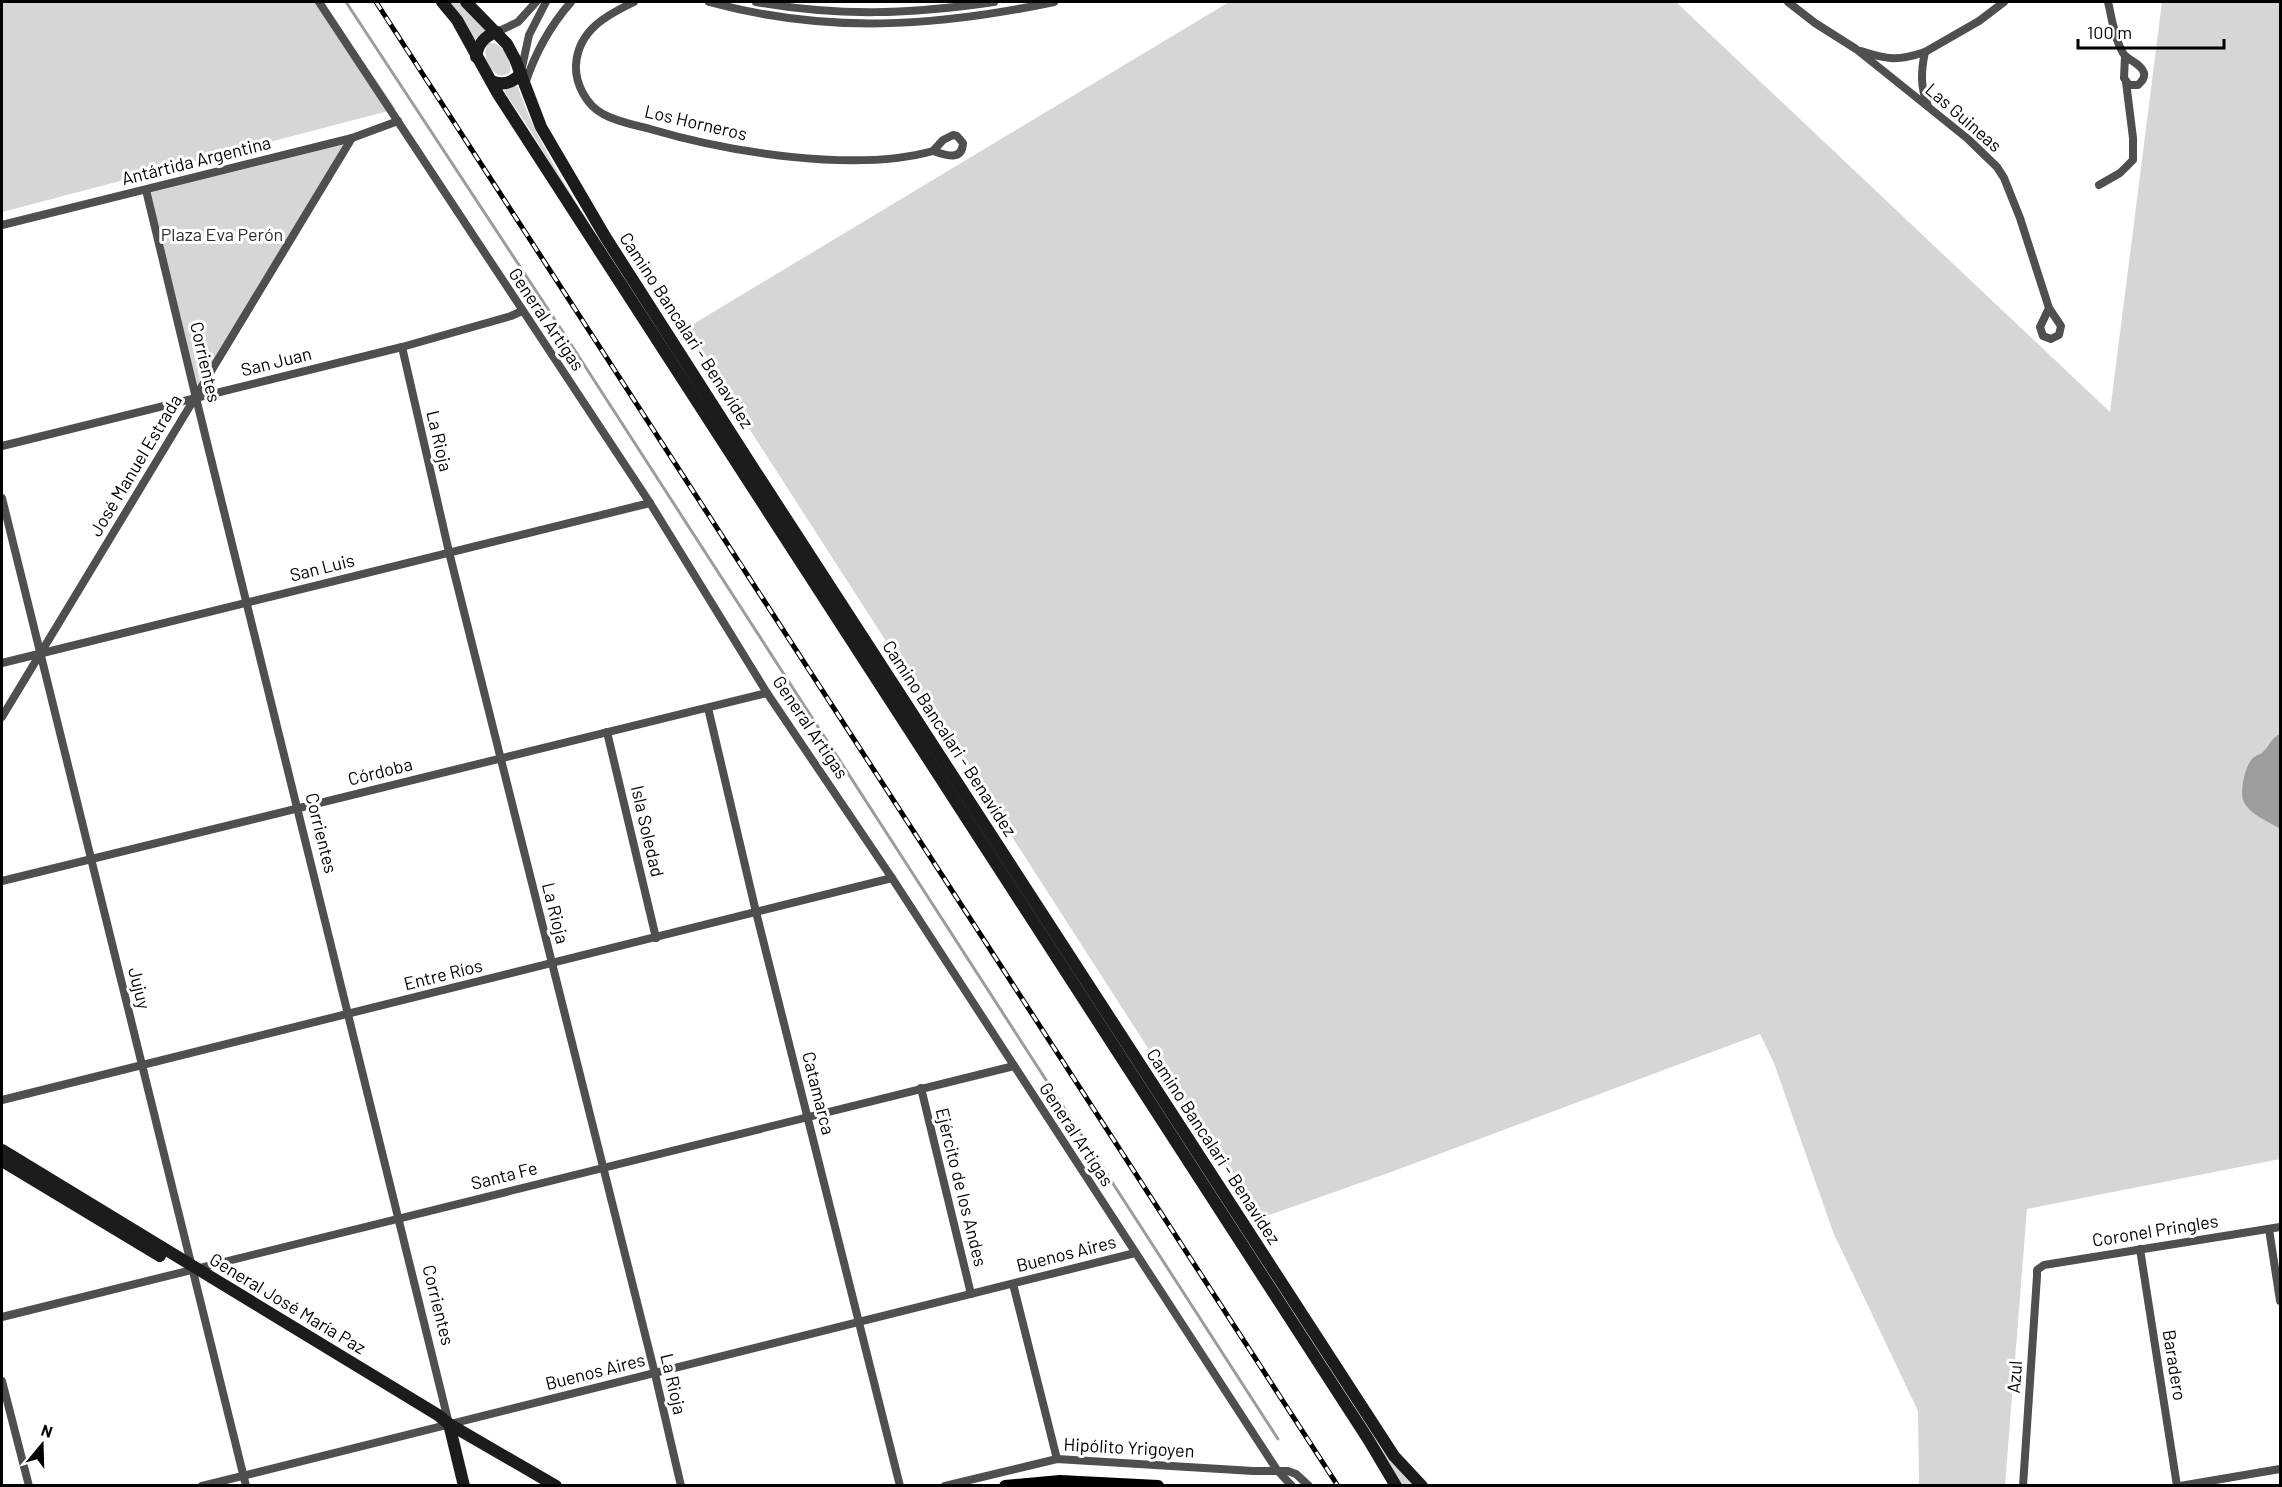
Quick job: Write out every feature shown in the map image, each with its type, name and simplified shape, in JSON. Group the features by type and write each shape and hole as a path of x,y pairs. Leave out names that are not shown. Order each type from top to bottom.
{"main road":[{"name":"Camino Bancalari - Benavídez","path":"442,2 457,20 491,81 789,548 1396,1485"},
{"name":"Camino Bancalari - Benavídez","path":"466,2 507,44 523,78 541,127 573,183 723,421 1394,1456 1422,1485"},
{"path":"476,57 480,44 490,34 497,32"},
{"path":"491,81 504,84 516,78 523,78"},
{"name":"General José María Paz","path":"2,1150 447,1427 556,1485"},
{"name":"General José María Paz","path":"2,1161 192,1270"},
{"name":"Corrientes","path":"447,1427 464,1485"},
{"path":"1005,1485 1060,1481 1158,1485"}],"street":[{"name":"General Artigas","path":"319,2 650,503 767,693 892,878 1277,1470 1292,1485"},
{"path":"497,32 518,22 536,2"},
{"path":"523,78 529,34 546,2"},
{"path":"523,78 551,28 572,2"},
{"name":"Los Horneros","path":"634,2 607,16 591,28 578,54 576,67 578,82 592,106 603,114 662,133 789,156 875,160 903,158 933,151"},
{"path":"708,2 759,14 812,21 892,24 969,17 1054,2"},
{"path":"756,2 813,10 890,13 994,2"},
{"name":"Las Guineas","path":"1788,2 1856,50 1986,154 2004,178 2020,218 2049,308"},
{"path":"1856,50 1892,60 1925,52 1979,21 2004,2"},
{"path":"2099,185 2120,173 2133,160 2133,138 2123,71 2125,56 2116,35 2108,2"},
{"path":"967,6 969,17"},
{"path":"812,21 813,10"},
{"path":"1925,52 1921,78 1922,92 1928,106"},
{"path":"2125,56 2138,65 2144,74 2142,82 2138,85 2129,85 2126,82"},
{"name":"Antártida Argentina","path":"2,225 352,138 398,121"},
{"name":"José Manuel Estrada","path":"2,717 352,138"},
{"name":"Corrientes","path":"146,190 195,398 399,1218 447,1427"},
{"name":"San Juan","path":"2,446 402,347 522,311"},
{"name":"La Rioja","path":"402,347 449,552 681,1485"},
{"name":"Jujuy","path":"2,498 246,1485"},
{"name":"San Luis","path":"2,663 650,503"},
{"name":"Córdoba","path":"2,881 767,693"},
{"name":"Catamarca","path":"708,708 756,912 900,1485"},
{"name":"Isla Soledad","path":"607,732 656,938"},
{"name":"Entre Ríos","path":"2,1100 892,878"},
{"name":"Santa Fe","path":"2,1317 1014,1066"},
{"name":"Ejército de los Andes","path":"921,1088 971,1294"},
{"name":"Coronel Pringles","path":"2037,1270 2044,1265 2280,1227"},
{"path":"2269,1229 2280,1301"},
{"name":"Baradero","path":"2140,1249 2178,1485"},
{"name":"Buenos Aires","path":"202,1485 447,1427 1135,1253"},
{"name":"Azul","path":"2023,1485 2037,1270"},
{"path":"1012,1284 1057,1459"},
{"path":"2,1381 29,1485"},
{"name":"Hipólito Yrigoyen","path":"945,1485 1057,1459 1253,1471 1277,1470 1296,1474 1309,1485"},
{"path":"2178,1485 2280,1469"}],"green space":[{"path":"2,2 322,2 396,109 2,212"},
{"path":"449,2 458,2 487,28 486,32 474,40"},
{"path":"1229,2 1676,2 2110,412 2162,2 2280,2 2280,1159 2027,1209 2005,1485 1919,1485 1918,1411 1833,1232 1774,1063 1760,1034 1391,1172 1258,1219 685,329"},
{"path":"489,43 502,48 509,63 510,72 499,75 490,67 486,54"},
{"path":"518,87 547,152 608,254 1381,1448 1412,1485 1401,1485 606,255 505,93 506,89"},
{"name":"Plaza Eva Perón","path":"352,138 196,398 146,190"}],"shaded area":[{"path":"2280,734 2280,829 2250,810 2243,800 2242,791 2249,762 2263,752"}],"waterway":[{"path":"346,2 561,329 1278,1439"}],"railway":[{"path":"376,2 1338,1486"}]}
